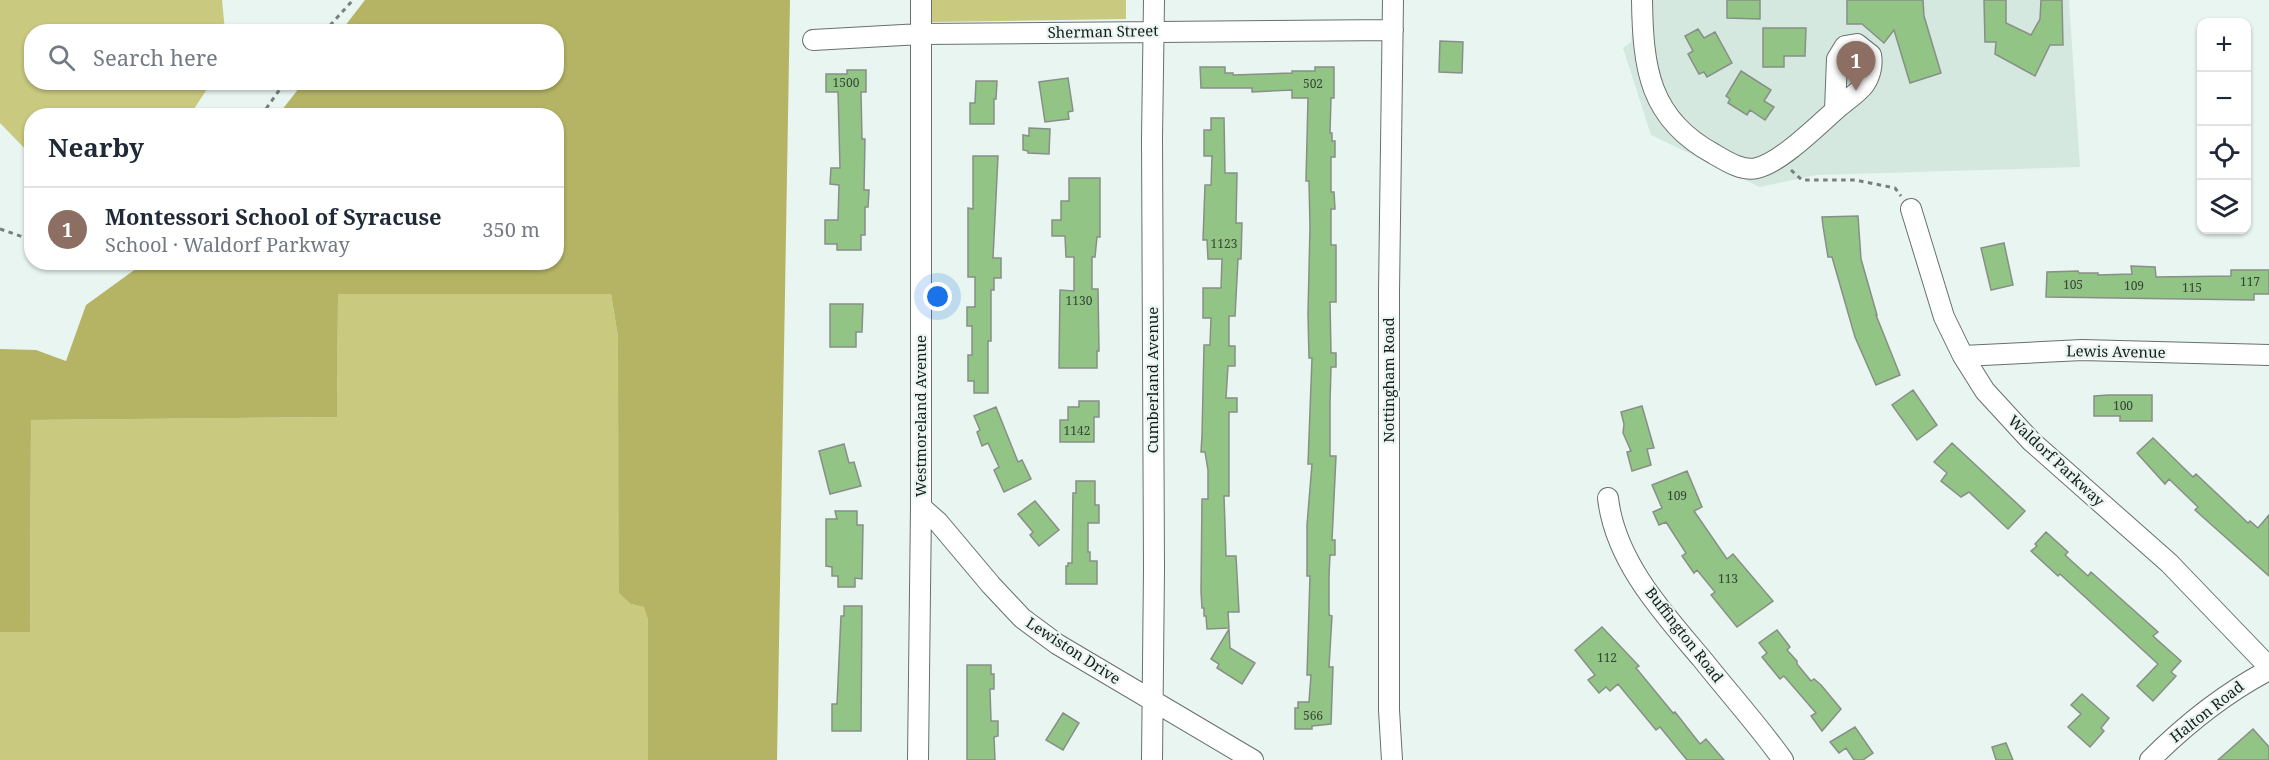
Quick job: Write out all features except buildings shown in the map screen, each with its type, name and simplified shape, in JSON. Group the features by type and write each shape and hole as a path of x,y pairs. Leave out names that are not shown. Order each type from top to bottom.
{"street":[{"name":"Westmoreland Avenue","path":"918,760 921,507 921,0"},
{"name":"Cumberland Avenue","path":"1152,760 1154,0"},
{"name":"Nottingham Road","path":"1392,760 1389,710 1389,292 1393,0"},
{"path":"1642,0 1643,41 1649,79 1662,108 1676,127 1702,148 1734,165 1755,169 1779,158 1835,110"},
{"name":"Sherman Street","path":"813,40 921,34 1393,30"},
{"name":"Waldorf Parkway","path":"1911,209 1944,317 1963,356 1985,391 2031,441 2169,563 2269,668"},
{"name":"Lewis Avenue","path":"1963,356 2082,350 2269,356"},
{"name":"Buffington Road","path":"1608,498 1609,512 1628,560 1651,596 1783,760"},
{"name":"Lewiston Drive","path":"921,507 938,522 1022,618 1057,644 1253,760"},
{"name":"Halton Road","path":"2150,760 2177,732 2245,682 2269,668"}],"path":[{"path":"331,24 353,0"},
{"path":"267,108 279,90"},
{"path":"1779,158 1802,180 1856,180 1895,188 1911,209"},
{"path":"0,229 24,237"}],"shaded area":[{"path":"0,0 222,0 224,24 24,24 24,90 206,90 195,108 24,108 24,148 0,123"},
{"path":"365,0 790,0 777,760 648,760 648,620 644,607 631,604 619,593 618,337 611,294 338,294 337,417 31,420 30,632 0,632 0,349 36,350 66,361 86,305 134,270 564,270 564,108 283,108 298,90 564,90 564,24 346,24"},
{"path":"931,0 1126,0 1126,19 931,22"},
{"path":"1635,0 2069,0 2080,167 1816,175 1760,187 1651,135 1623,48 1631,42"},
{"path":"338,294 611,294 618,337 631,604 645,607 648,620 648,760 0,760 0,632 30,631 31,420 337,417"}],"place":[{"name":"Montessori School of Syracuse","path":"1856,91"}]}
